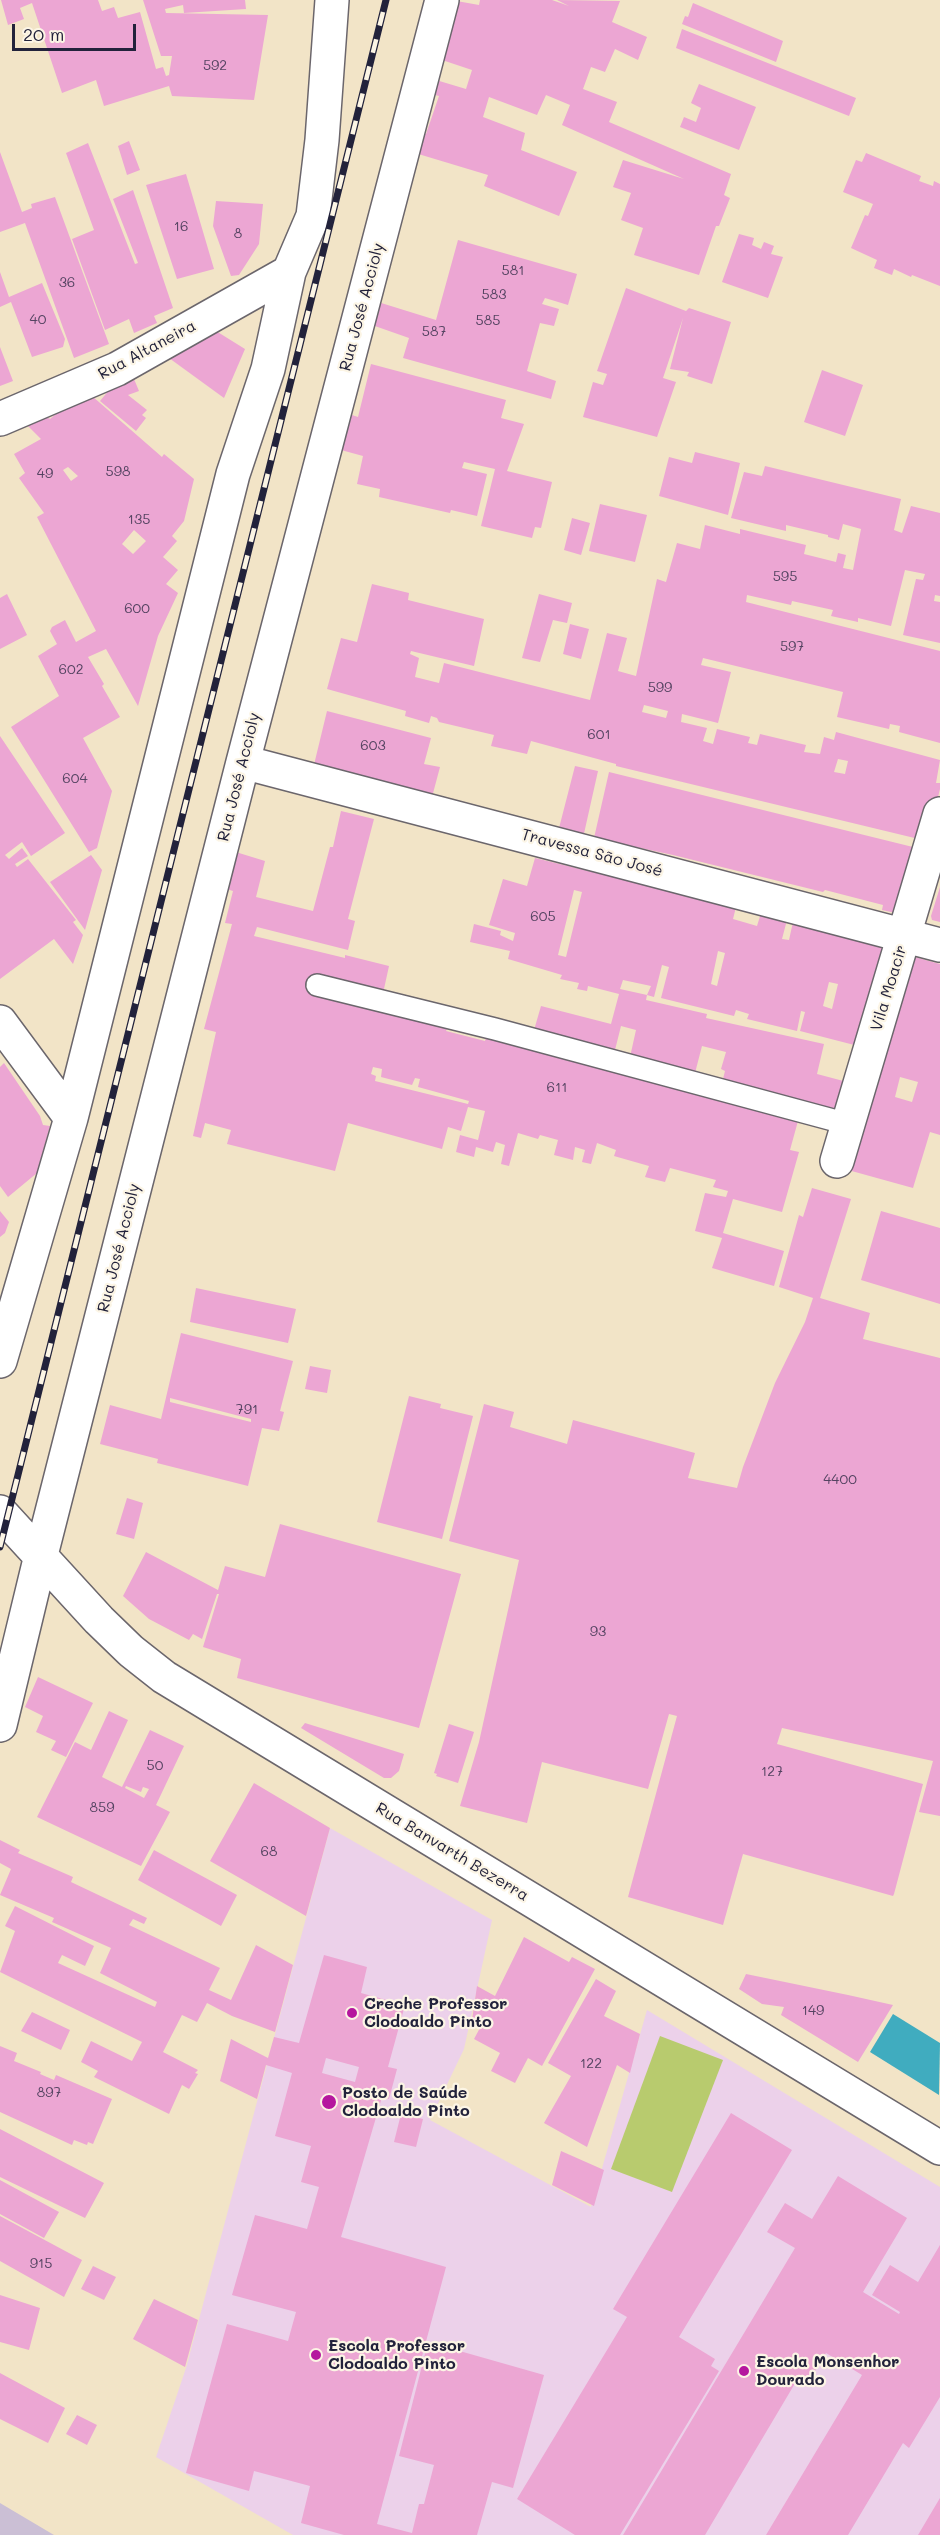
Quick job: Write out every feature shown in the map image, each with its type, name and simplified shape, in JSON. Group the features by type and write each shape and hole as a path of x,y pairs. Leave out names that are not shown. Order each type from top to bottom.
{"street":[{"path":"0,1361 71,1118 232,474 268,369 290,272 314,216 332,0"},
{"name":"Rua José Accioly","path":"0,1725 41,1555 243,762 442,0"},
{"name":"Rua Altaneira","path":"0,419 117,369 290,272"},
{"name":"Travessa São José","path":"243,762 940,945"},
{"name":"Vila Moacir","path":"837,1161 940,813"},
{"path":"0,1022 71,1118"},
{"name":"Rua Banvarth Bezerra","path":"0,1512 131,1652 164,1677 940,2148"}],"lane":[{"path":"316,985 495,1029 848,1124"}],"shaded area":[{"path":"330,1828 492,1920 464,2049 430,2120 591,2207 647,2010 940,2187 940,2535 293,2535 156,2457 186,2368"},
{"path":"0,2503 54,2535 0,2535"}],"green space":[{"path":"660,2036 723,2060 672,2192 611,2169"}],"water":[{"path":"893,2014 940,2043 939,2095 870,2052"}],"building":[{"path":"1,0 98,0 102,11 114,7 118,18 140,12 156,69 163,67 166,76 169,75 172,56 161,56 143,0 245,0 246,9 184,13 183,5 165,9 166,13 268,15 254,100 172,96 169,86 104,106 96,80 62,93 32,3 20,8 24,19 8,25"},
{"path":"451,0 479,5 480,0 552,0 569,6 557,0 620,1 612,22 647,37 638,60 615,49 605,72 591,67 583,89 617,102 609,122 731,174 724,195 730,198 719,226 716,226 699,275 634,255 643,228 621,220 631,193 613,187 623,160 684,179 562,125 570,105 546,95 537,115 489,97 483,117 525,133 521,150 577,172 559,216 484,186 488,175 415,153 420,132 426,134 439,96 431,94 436,80 466,89 472,70 433,57"},
{"path":"693,3 783,41 776,62 682,24 685,16 688,17"},
{"path":"682,29 856,98 849,116 676,48"},
{"path":"699,84 756,107 739,150 680,127 684,117 696,122 701,108 691,103"},
{"path":"129,141 140,170 127,175 118,146"},
{"path":"88,143 135,264 138,263 113,199 133,190 173,308 154,316 157,323 134,333 129,319 105,330 72,239 94,230 66,153"},
{"path":"0,152 22,212 32,208 31,204 55,197 109,344 74,358 25,223 0,232"},
{"path":"866,153 921,176 919,181 933,186 934,181 940,184 940,286 894,269 892,275 874,268 877,260 851,248 865,215 868,216 873,204 843,192 856,160 862,162"},
{"path":"186,174 214,269 177,279 146,185"},
{"path":"216,201 263,204 259,244 239,275 231,276 213,226"},
{"path":"739,234 754,238 752,245 761,249 764,242 774,246 771,254 783,257 768,298 722,282"},
{"path":"458,240 577,274 568,305 545,298 542,304 559,309 554,326 540,323 527,371 556,381 551,399 403,358 409,338 372,325 378,302 436,320"},
{"path":"0,272 9,297 42,283 65,339 63,347 32,357 11,302 0,307"},
{"path":"626,288 686,311 689,308 731,322 712,384 687,376 689,372 670,369 683,318 663,378 676,382 657,437 583,417 593,382 603,385 607,374 597,371"},
{"path":"216,331 245,349 224,398 169,358"},
{"path":"0,347 13,381 0,386"},
{"path":"371,364 506,400 501,418 524,424 507,471 552,482 541,528 535,527 532,538 481,526 495,469 464,462 462,468 487,474 477,516 451,510 450,513 379,497 380,489 357,484 363,456 341,450 349,414 358,417"},
{"path":"822,370 863,385 845,436 804,422"},
{"path":"134,379 139,391 128,395 147,410 142,415 146,418 136,431 100,401 110,389"},
{"path":"92,396 162,457 164,454 194,479 184,521 172,536 177,541 163,557 178,570 166,584 178,593 158,636 138,706 106,649 88,657 120,717 83,738 112,791 97,848 89,852 11,727 59,696 38,656 57,644 50,631 52,627 65,620 76,642 96,631 37,517 44,513 19,478 25,473 14,454 41,439 28,426 47,417 50,419 63,408","holes":["68,467 78,476 71,481 63,470","134,530 146,541 133,554 122,544"]},
{"path":"695,452 740,463 728,515 659,496 669,457 692,463"},
{"path":"765,466 901,499 894,530 902,533 911,506 940,513 940,596 935,595 934,601 940,602 940,643 903,635 916,579 923,580 925,574 905,570 891,626 858,618 858,622 831,616 833,610 792,601 791,605 747,595 746,602 940,651 940,743 899,732 900,726 890,724 889,729 837,717 843,692 703,658 701,665 731,672 718,723 682,714 681,722 707,728 703,741 713,744 717,729 750,737 748,743 757,745 760,734 806,745 804,752 820,754 824,737 834,740 836,732 940,760 936,783 940,783 940,789 927,841 616,766 616,764 531,741 527,754 491,746 494,735 439,722 437,718 431,716 429,723 405,716 406,711 327,689 341,638 357,642 372,584 409,593 408,600 484,619 474,666 411,651 410,654 419,658 415,677 439,683 444,663 590,700 607,633 627,638 618,671 636,676 657,579 666,582 677,543 700,549 705,525 740,534 740,529 806,545 804,554 836,562 838,553 846,555 843,568 853,570 861,529 843,524 839,540 828,537 828,535 786,525 786,531 731,518 744,472 762,476","holes":["644,705 668,711 666,718 642,712","838,759 848,761 845,774 834,772"]},
{"path":"600,504 647,515 635,562 589,551"},
{"path":"572,518 590,523 581,555 564,550"},
{"path":"7,594 27,635 0,649 0,598"},
{"path":"539,594 572,603 567,623 553,620 540,662 522,658"},
{"path":"570,624 589,629 581,659 563,654"},
{"path":"327,711 431,738 424,764 440,767 432,797 312,773"},
{"path":"0,736 65,833 31,856 22,842 5,855 9,859 22,848 28,856 15,864 17,867 28,859 76,920 73,922 83,935 73,964 54,939 0,979"},
{"path":"575,766 598,771 583,838 558,832"},
{"path":"609,772 921,849 904,915 882,910 883,905 825,890 823,892 594,838"},
{"path":"341,811 374,819 348,919 355,921 348,950 257,927 254,936 389,966 382,998 449,1024 446,1031 485,1041 488,1031 798,1121 790,1150 799,1152 782,1212 733,1199 723,1233 784,1251 774,1286 712,1268 722,1238 695,1231 705,1193 726,1197 728,1191 713,1187 716,1180 670,1168 665,1182 645,1177 649,1166 614,1156 616,1150 597,1143 591,1164 582,1162 585,1150 575,1147 573,1160 554,1155 558,1140 540,1135 538,1139 518,1133 509,1166 501,1164 505,1145 496,1142 493,1152 476,1147 474,1157 456,1152 460,1135 478,1140 485,1111 468,1107 461,1131 448,1127 442,1149 348,1123 335,1171 227,1144 231,1130 205,1123 201,1138 193,1136 216,1032 204,1029 232,924 225,923 233,891 216,886 226,849 265,861 256,897 313,911 330,847 333,847","holes":["373,1067 382,1069 381,1077 412,1085 415,1078 420,1079 418,1087 469,1101 468,1104 375,1081 376,1076 371,1074"]},
{"path":"91,855 102,870 85,930 50,882"},
{"path":"535,858 736,907 733,919 757,926 761,913 787,920 782,939 789,940 793,922 820,931 890,946 862,1047 800,1031 805,1012 801,1011 797,1031 747,1019 749,1014 736,1010 734,1016 661,998 669,967 662,965 654,997 647,995 646,1000 707,1014 706,1018 824,1044 817,1074 851,1083 842,1115 786,1102 787,1097 723,1079 725,1071 721,1069 726,1052 702,1046 695,1073 630,1057 636,1030 621,1026 613,1058 532,1037 541,1006 611,1024 619,994 588,986 587,991 577,989 579,983 560,979 562,975 508,959 510,951 470,942 474,924 501,931 500,935 513,941 515,933 489,925 503,879 527,886","holes":["574,890 582,892 566,957 558,955","718,951 725,953 717,986 711,984","623,980 651,986 647,995 620,989","829,982 838,984 832,1009 823,1006"]},
{"path":"940,887 940,922 932,920 931,916"},
{"path":"911,956 940,964 940,1135 930,1132 913,1188 848,1170","holes":["900,1077 918,1082 912,1102 895,1097"]},
{"path":"4,1063 40,1116 43,1125 50,1126 37,1173 8,1197 0,1186 0,1067"},
{"path":"812,1188 851,1199 820,1298 870,1313 863,1339 940,1358 940,1816 919,1812 933,1761 782,1728 777,1744 923,1784 894,1894 893,1896 743,1854 723,1925 628,1897 677,1716 669,1714 648,1789 542,1762 527,1823 460,1806 479,1742 519,1560 449,1541 484,1404 514,1412 510,1427 567,1444 573,1420 695,1453 688,1478 737,1488 775,1383 805,1322 813,1298 779,1287 799,1215 803,1217"},
{"path":"0,1211 9,1222 5,1233 0,1237"},
{"path":"881,1211 940,1228 940,1304 861,1280"},
{"path":"196,1288 296,1309 288,1343 190,1322"},
{"path":"181,1333 293,1361 280,1411 284,1412 279,1431 262,1428 248,1486 157,1463 158,1459 100,1444 110,1405 161,1419","holes":["170,1398 251,1419 251,1422 170,1402"]},
{"path":"310,1366 331,1370 327,1393 305,1389"},
{"path":"409,1396 441,1404 440,1408 473,1416 442,1539 377,1522"},
{"path":"127,1498 143,1503 134,1539 116,1534"},
{"path":"280,1524 461,1574 419,1728 237,1678 241,1659 203,1647 219,1594 217,1594 202,1639 193,1634 189,1640 149,1619 123,1596 146,1552 218,1590 225,1566 265,1577"},
{"path":"38,1677 93,1703 66,1757 51,1750 56,1741 36,1732 43,1716 25,1707"},
{"path":"109,1711 128,1720 102,1777 122,1787 150,1730 184,1746 156,1805 170,1812 141,1866 37,1817 75,1742 91,1750","holes":["126,1786 141,1792 143,1787 149,1789 144,1798 125,1788"]},
{"path":"305,1723 404,1754 399,1771 391,1778 384,1778 301,1728"},
{"path":"449,1724 474,1732 458,1783 436,1776 437,1774 434,1773"},
{"path":"254,1783 330,1828 306,1916 210,1861"},
{"path":"0,1840 20,1850 18,1853 73,1877 71,1882 147,1918 144,1924 133,1919 129,1925 220,1968 209,1990 231,2000 256,1945 293,1965 275,2032 232,2016 207,2003 197,2022 182,2015 163,2052 198,2070 195,2073 198,2074 189,2089 182,2085 169,2114 94,2077 98,2071 81,2062 91,2041 132,2061 142,2042 0,1972 15,1931 5,1926 15,1906 94,1946 85,1966 62,1955 58,1963 155,2007 157,2002 100,1973 111,1948 52,1922 54,1918 0,1895 11,1869 0,1863"},
{"path":"154,1850 237,1895 221,1926 138,1880"},
{"path":"524,1937 569,1962 572,1957 595,1969 542,2066 528,2058 515,2083 491,2071 500,2053 474,2039 481,2026 472,2020 477,1986 495,1996"},
{"path":"324,1955 367,1967 361,1993 405,2005 388,2067 397,2069 389,2099 382,2097 341,2237 446,2267 377,2524 412,2533 419,2504 424,2504 434,2465 399,2456 428,2342 544,2375 513,2488 492,2482 477,2535 344,2535 301,2523 310,2486 254,2471 249,2491 186,2473 227,2324 288,2341 296,2312 232,2295 255,2215 307,2229 319,2187 301,2182 311,2146 275,2136 292,2073 266,2065 257,2099 220,2081 231,2039 268,2058 274,2037 299,2043","holes":["326,2058 359,2067 355,2082 322,2073"]},
{"path":"746,1974 893,2005 858,2062 781,2015 784,2007 762,2004 739,1989"},
{"path":"596,1979 616,1991 604,2016 640,2034 630,2073 617,2065 587,2147 544,2123 571,2076 548,2063"},
{"path":"32,2012 70,2030 61,2050 21,2031"},
{"path":"0,2046 17,2053 14,2061 41,2072 40,2074 54,2080 56,2075 112,2099 93,2144 88,2142 87,2145 74,2140 72,2145 0,2112"},
{"path":"731,2113 792,2150 679,2337 715,2359 711,2366 719,2371 620,2535 575,2535 517,2499 627,2317 613,2309"},
{"path":"401,2114 423,2119 416,2147 394,2142"},
{"path":"0,2129 104,2183 85,2218 0,2177"},
{"path":"561,2151 604,2170 594,2206 552,2185"},
{"path":"838,2176 907,2218 863,2292 899,2314 900,2312 872,2295 890,2265 918,2282 940,2245 940,2397 909,2448 903,2443 848,2535 766,2535 862,2375 826,2353 806,2386 797,2380 705,2535 623,2535 795,2248 767,2232 785,2203 812,2219"},
{"path":"0,2180 59,2212 44,2238 0,2214"},
{"path":"0,2216 82,2260 64,2297 0,2261"},
{"path":"93,2266 116,2277 104,2300 81,2289"},
{"path":"0,2295 40,2308 29,2350 0,2342"},
{"path":"154,2299 198,2320 185,2367 133,2339"},
{"path":"0,2373 65,2408 48,2443 0,2419"},
{"path":"77,2415 97,2425 87,2445 66,2434"},
{"path":"940,2498 940,2535 918,2535"}],"railway":[{"path":"0,1547 386,0"}],"place":[{"name":"Creche Professor Clodoaldo Pinto","path":"352,2013"},
{"name":"Posto de Saúde Clodoaldo Pinto","path":"329,2102"},
{"name":"Escola Professor Clodoaldo Pinto","path":"316,2355"},
{"name":"Escola Monsenhor Dourado","path":"744,2371"}]}
